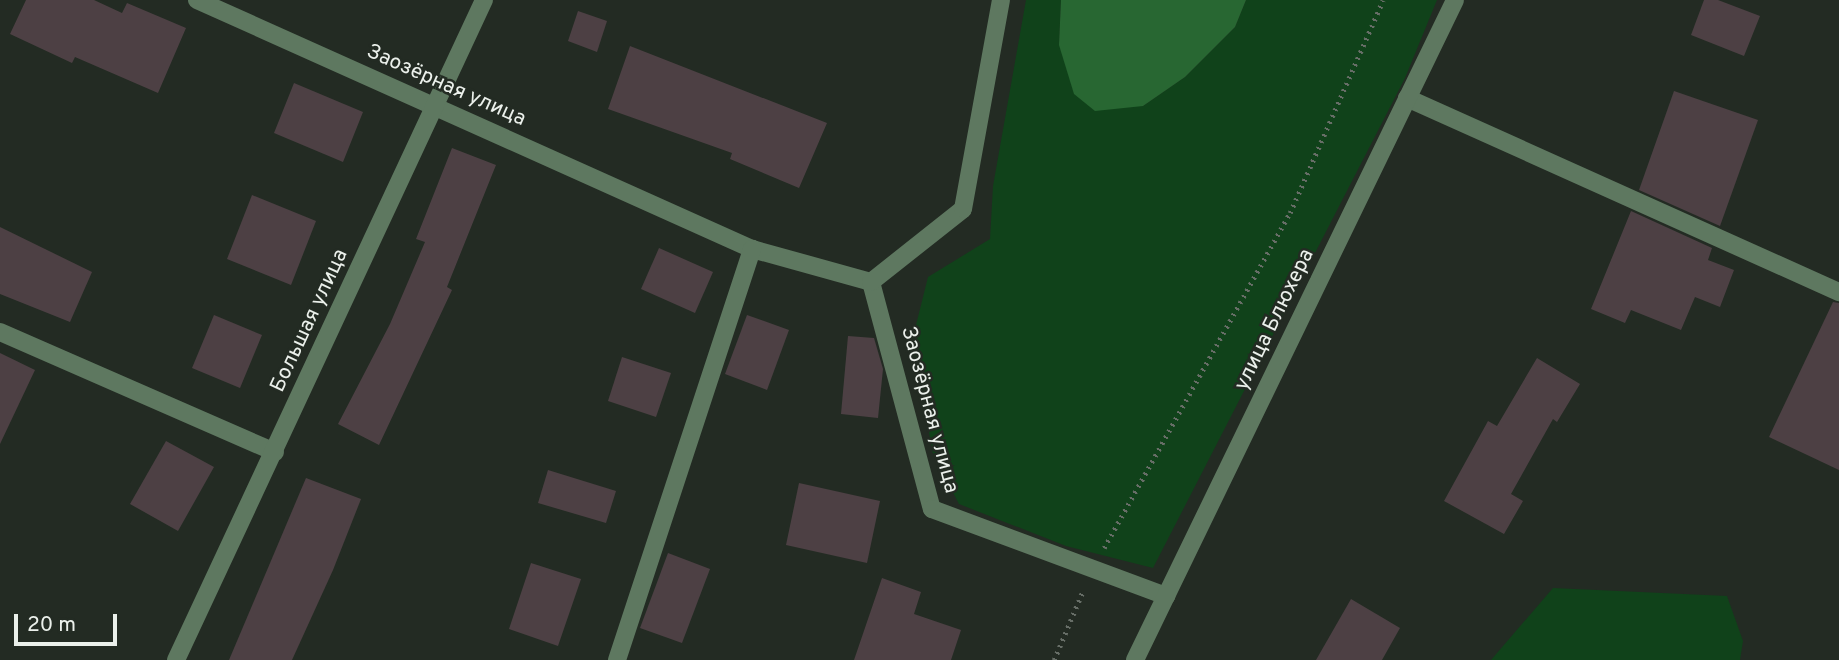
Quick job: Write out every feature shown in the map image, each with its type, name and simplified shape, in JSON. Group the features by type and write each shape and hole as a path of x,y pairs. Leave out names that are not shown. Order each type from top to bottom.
{"street":[{"name":"Заозёрная улица","path":"197,0 752,249 871,282 932,509 1167,596"},
{"name":"Большая улица","path":"176,660 484,0"},
{"path":"871,282 963,209 1001,0"},
{"name":"улица Блюхера","path":"1136,660 1455,0"},
{"path":"1407,98 1839,292"},
{"path":"617,660 752,249"},
{"path":"0,332 275,452"}],"path":[{"path":"1054,660 1093,569 1290,213 1383,0"}],"shaded area":[{"path":"1026,0 1061,0 1059,45 1143,106 1185,77 1235,27 1246,0 1437,0 1405,78 1153,568 1066,546 959,504 933,454 912,341 928,277 990,239 993,186"},
{"path":"1061,0 1246,0 1235,27 1185,77 1143,106 1095,111 1074,94 1059,45"},
{"path":"1553,588 1727,596 1743,641 1740,660 1491,660"}],"building":[{"path":"26,0 94,0 122,13 127,3 186,28 158,93 75,57 72,63 10,34"},
{"path":"1704,0 1718,0 1760,16 1744,56 1691,35"},
{"path":"578,11 607,21 597,52 568,41"},
{"path":"630,46 827,123 799,188 730,159 732,153 608,109"},
{"path":"294,83 363,112 343,162 274,133"},
{"path":"1674,91 1758,120 1720,226 1639,190"},
{"path":"452,148 496,165 447,287 452,290 379,445 338,424 390,324 425,242 416,239"},
{"path":"252,195 316,221 291,285 227,259"},
{"path":"1631,211 1712,248 1708,260 1734,270 1720,307 1695,297 1681,330 1631,310 1625,323 1591,309"},
{"path":"0,227 92,272 70,322 0,294"},
{"path":"659,248 713,272 695,313 641,289"},
{"path":"1833,302 1839,303 1839,470 1769,437"},
{"path":"214,315 262,335 240,388 192,368"},
{"path":"747,315 789,330 767,390 725,374"},
{"path":"848,336 874,338 883,369 878,418 841,414"},
{"path":"0,353 35,370 0,444"},
{"path":"622,357 671,373 656,417 608,401"},
{"path":"1537,358 1580,384 1557,422 1553,419 1511,494 1523,501 1504,534 1444,501 1488,421 1497,426"},
{"path":"166,441 214,467 178,531 130,504"},
{"path":"548,470 616,491 606,523 538,503"},
{"path":"306,478 361,499 333,570 292,660 229,660"},
{"path":"799,483 880,501 867,563 786,545"},
{"path":"668,553 710,569 682,643 640,628"},
{"path":"531,563 581,579 558,646 509,629"},
{"path":"882,578 921,592 914,614 961,630 951,660 854,660"},
{"path":"1351,599 1400,628 1382,660 1316,660"}]}
